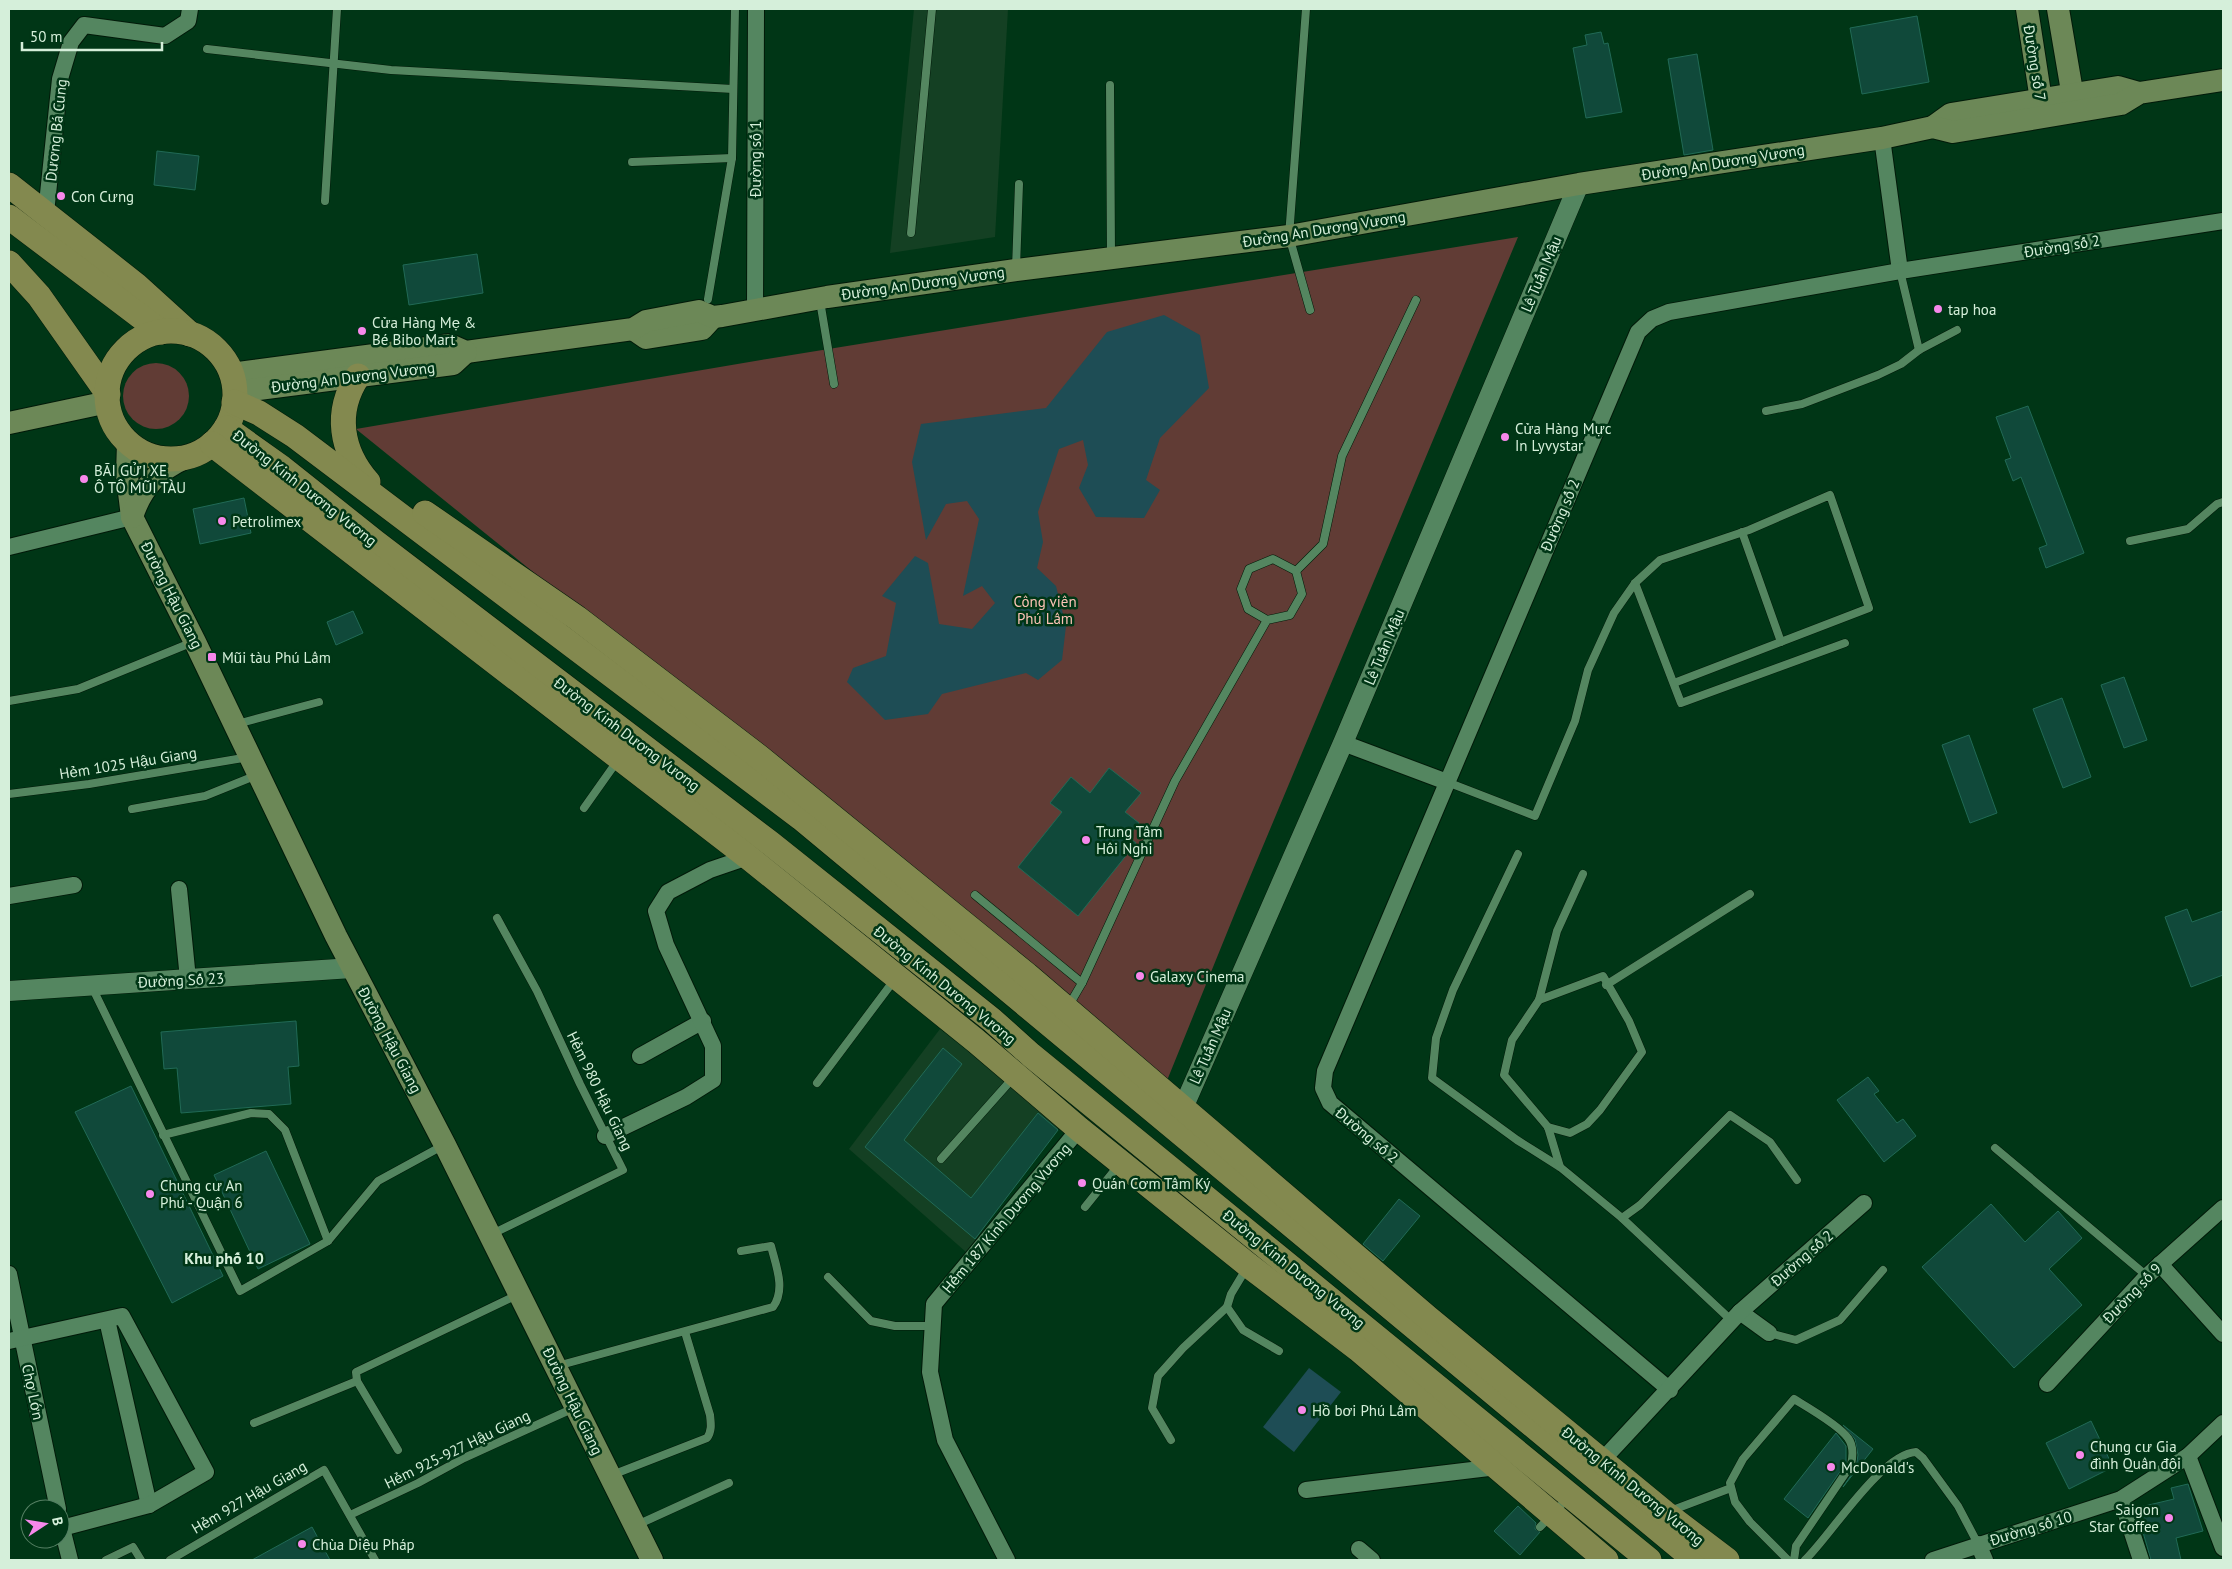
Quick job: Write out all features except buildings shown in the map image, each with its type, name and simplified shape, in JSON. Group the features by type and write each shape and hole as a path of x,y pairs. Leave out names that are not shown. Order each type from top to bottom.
{"main road":[{"name":"Đường số 7","path":"2027,9 2042,109"},
{"name":"Đường số 7","path":"2058,9 2074,103"},
{"name":"Đường An Dương Vương","path":"233,389 450,345 466,352 633,329 646,320 711,308 755,310 820,298 1016,270 1289,236 1579,184 1882,138 1933,128 1951,114 2042,109 2074,103 2122,104 2139,93 2223,80"},
{"path":"9,185 149,295 190,334"},
{"path":"9,217 161,332"},
{"path":"9,263 48,309 108,398 114,424 128,442 137,449 154,457 185,458"},
{"path":"9,285 48,309"},
{"path":"108,398 112,370 124,352 141,339 161,332 190,334 203,338 222,356 233,389 219,436 200,452 161,471 151,481 136,504 132,517"},
{"name":"Đường An Dương Vương","path":"233,389 453,364 466,352"},
{"path":"358,376 345,401 343,422 346,444 355,467 389,507"},
{"name":"Đường Kinh Dương Vương","path":"233,389 801,818 1051,1028 1178,1119 1596,1468 1695,1560"},
{"path":"9,423 108,398"},
{"name":"Đường Kinh Dương Vương","path":"219,436 619,758 748,857 1248,1265 1358,1349 1497,1467 1542,1501 1598,1558"},
{"name":"Đường Kinh Dương Vương","path":"219,436 282,468 375,542 770,844 992,1020 1031,1055 1515,1450 1542,1501"},
{"name":"Đường Hậu Giang","path":"128,442 126,476 132,517 195,642 352,968 445,1145 635,1526 649,1559"},
{"name":"Đường Kinh Dương Vương","path":"389,507 405,505 419,509 577,618 759,757 1066,1008 1178,1119"},
{"path":"1016,1075 1066,1008"},
{"name":"Đường Kinh Dương Vương","path":"1596,1468 1665,1512 1727,1560"},
{"name":"Đường Kinh Dương Vương","path":"1542,1501 1570,1495 1649,1560"}],"street":[{"name":"Dương Bá Cung","path":"46,213 60,79 71,42 84,25 165,36 188,21 190,9"},
{"name":"Đường số 1","path":"755,310 756,9"},
{"path":"1882,138 1900,271"},
{"name":"Lê Tuấn Mậu","path":"1178,1119 1343,743 1579,184"},
{"name":"Đường số 2","path":"1670,1390 1330,1103 1323,1088 1325,1071 1638,332 1652,319 1669,312 1900,271 2223,221"},
{"path":"9,547 132,517"},
{"path":"1343,743 1447,782"},
{"path":"605,1136 686,1097 713,1080 713,1046 666,945 656,911 668,892 710,870 748,857"},
{"path":"9,896 74,885"},
{"path":"179,889 188,979"},
{"name":"Đường Số 23","path":"9,990 352,968"},
{"path":"640,1056 703,1021"},
{"name":"Hẻm 187 Kinh Dương Vương","path":"1007,1560 945,1440 930,1372 934,1304 1079,1129"},
{"name":"Đường số 2","path":"1596,1468 1670,1390 1736,1316 1864,1204"},
{"name":"Đường số 9","path":"2047,1384 2147,1276 2223,1208"},
{"name":"Đường số 9","path":"2160,1264 2223,1334"},
{"name":"Chợ Lớn","path":"9,1274 15,1340 55,1499"},
{"path":"15,1340 122,1316 206,1472 149,1505 70,1522"},
{"path":"1736,1316 1769,1333"},
{"path":"107,1320 149,1505"},
{"name":"Đường số 10","path":"1933,1560 2121,1499 2188,1456 2223,1423"},
{"path":"1306,1490 1497,1467 1515,1450"},
{"path":"2188,1456 2223,1548"},
{"path":"2121,1499 2141,1560"},
{"path":"1978,1544 1986,1560"},
{"path":"1360,1549 1372,1560"}],"lane":[{"path":"325,201 332,64 337,9"},
{"path":"711,308 732,158 735,9"},
{"path":"911,232 932,9"},
{"path":"1306,9 1289,236 1310,310"},
{"path":"207,50 391,70 733,89"},
{"path":"1110,85 1110,258"},
{"path":"632,162 732,158"},
{"path":"1016,270 1018,184"},
{"path":"1900,271 1919,350"},
{"path":"820,298 834,384"},
{"path":"1296,571 1323,544 1342,456 1416,300"},
{"path":"1766,411 1802,404 1851,386 1901,364 1919,350 1957,330"},
{"path":"1447,782 1535,816 1574,721 1588,670 1614,613 1635,583 1660,560 1742,532 1830,495 1870,608 1674,683"},
{"path":"2130,541 2188,529 2223,502"},
{"path":"1742,532 1781,642"},
{"path":"1273,559 1296,571 1302,594 1290,615 1267,620 1248,610 1241,589 1248,569 1273,559"},
{"path":"1635,583 1681,703 1845,644"},
{"path":"1066,1008 1082,983 1175,781 1267,620"},
{"path":"9,701 78,689 195,642"},
{"path":"235,725 319,702"},
{"path":"584,808 619,758"},
{"path":"132,809 205,796 255,766"},
{"name":"Hẻm 1025 Hậu Giang","path":"9,794 255,766"},
{"path":"1518,854 1453,990 1436,1038 1432,1078 1517,1140 1560,1167 1736,1316"},
{"path":"1560,1167 1548,1127 1504,1075 1512,1040 1539,1000 1557,931 1583,874"},
{"path":"1606,985 1750,894"},
{"path":"975,895 1082,983"},
{"name":"Hẻm 980 Hậu Giang","path":"490,1235 623,1170 605,1136 537,991 498,918"},
{"path":"1539,1000 1603,976 1606,985 1629,1021 1642,1052 1600,1110 1587,1124 1570,1132 1548,1127"},
{"path":"817,1083 896,978"},
{"path":"91,985 240,1291 328,1241 378,1180 445,1145"},
{"path":"942,1159 1016,1075"},
{"path":"163,1135 251,1113 269,1114 285,1130 328,1241"},
{"path":"1622,1218 1640,1205 1730,1116 1770,1142 1796,1180"},
{"path":"1995,1148 2147,1276"},
{"path":"1085,1207 1121,1162"},
{"path":"555,1366 772,1307 779,1297 780,1283 771,1246 741,1251"},
{"path":"1171,1440 1152,1408 1158,1376 1183,1348 1228,1307 1231,1294 1248,1265"},
{"path":"1769,1333 1796,1340 1840,1320 1883,1270"},
{"path":"828,1277 871,1320 895,1326 933,1326"},
{"path":"398,1450 356,1381 356,1372 519,1294"},
{"path":"1228,1307 1243,1330 1279,1351"},
{"path":"610,1476 707,1438 710,1434 712,1426 710,1415 685,1332"},
{"path":"254,1423 356,1381"},
{"path":"1788,1560 1750,1522 1735,1502 1730,1483 1743,1459 1794,1399 1817,1412 1848,1438 1853,1453 1851,1465 1796,1546 1794,1560"},
{"name":"Hẻm 925-927 Hậu Giang","path":"350,1515 418,1483 464,1458 575,1407"},
{"path":"1805,1560 1886,1465 1906,1452 1916,1452 1923,1458 1958,1506 1978,1544"},
{"name":"Hẻm 927 Hậu Giang","path":"170,1560 324,1470 350,1515"},
{"path":"635,1526 729,1483"},
{"path":"1665,1512 1731,1488"},
{"path":"350,1515 375,1560"},
{"path":"106,1560 132,1547 141,1560"}],"shaded area":[{"path":"914,9 1008,9 995,237 890,253"},
{"path":"940,1029 1061,1125 966,1252 849,1149"}],"green space":[{"name":"Công viên Phú Lâm","path":"1518,237 1237,908 1166,1083 356,429 767,359"},
{"path":"156,363 169,366 179,373 186,383 189,396 186,409 179,419 169,426 156,429 143,426 133,419 126,409 123,396 126,383 133,373 143,366"}],"water":[{"path":"1164,315 1200,335 1209,388 1160,438 1146,480 1160,490 1144,518 1096,517 1079,488 1088,465 1083,440 1059,449 1038,512 1043,542 1037,568 1056,586 1066,626 1062,660 1038,680 1026,673 942,694 928,714 885,720 847,682 853,668 886,656 896,603 882,596 915,556 928,563 939,624 972,629 995,603 982,586 963,596 979,519 967,501 946,504 926,540 912,462 921,424 1046,408 1107,332"},
{"name":"Hồ bơi Phú Lâm","path":"1309,1368 1341,1392 1294,1452 1263,1427"}],"place":[{"name":"Con Cưng","path":"61,196"},
{"name":"tap hoa","path":"1938,309"},
{"name":"Cửa Hàng Mẹ & Bé Bibo Mart","path":"362,331"},
{"name":"Cửa Hàng Mực In Lyvystar","path":"1505,437"},
{"name":"BÃI GỬI XE Ô TÔ MŨI TÀU","path":"84,479"},
{"name":"Petrolimex","path":"222,521"},
{"name":"Mũi tàu Phú Lâm","path":"212,657"},
{"name":"Trung Tâm Hôi Nghi","path":"1086,840"},
{"name":"Galaxy Cinema","path":"1140,976"},
{"name":"Quán Cơm Tâm Ký","path":"1082,1183"},
{"name":"Chung cư An Phú - Quận 6","path":"150,1194"},
{"name":"Hồ bơi Phú Lâm","path":"1302,1410"},
{"name":"Chung cư Gia đình Quân đội","path":"2080,1455"},
{"name":"McDonald's","path":"1831,1467"},
{"name":"Saigon Star Coffee","path":"2169,1518"},
{"name":"Chùa Diệu Pháp","path":"302,1544"}],"district":[{"name":"Khu phố 10","path":"224,1258"}]}
